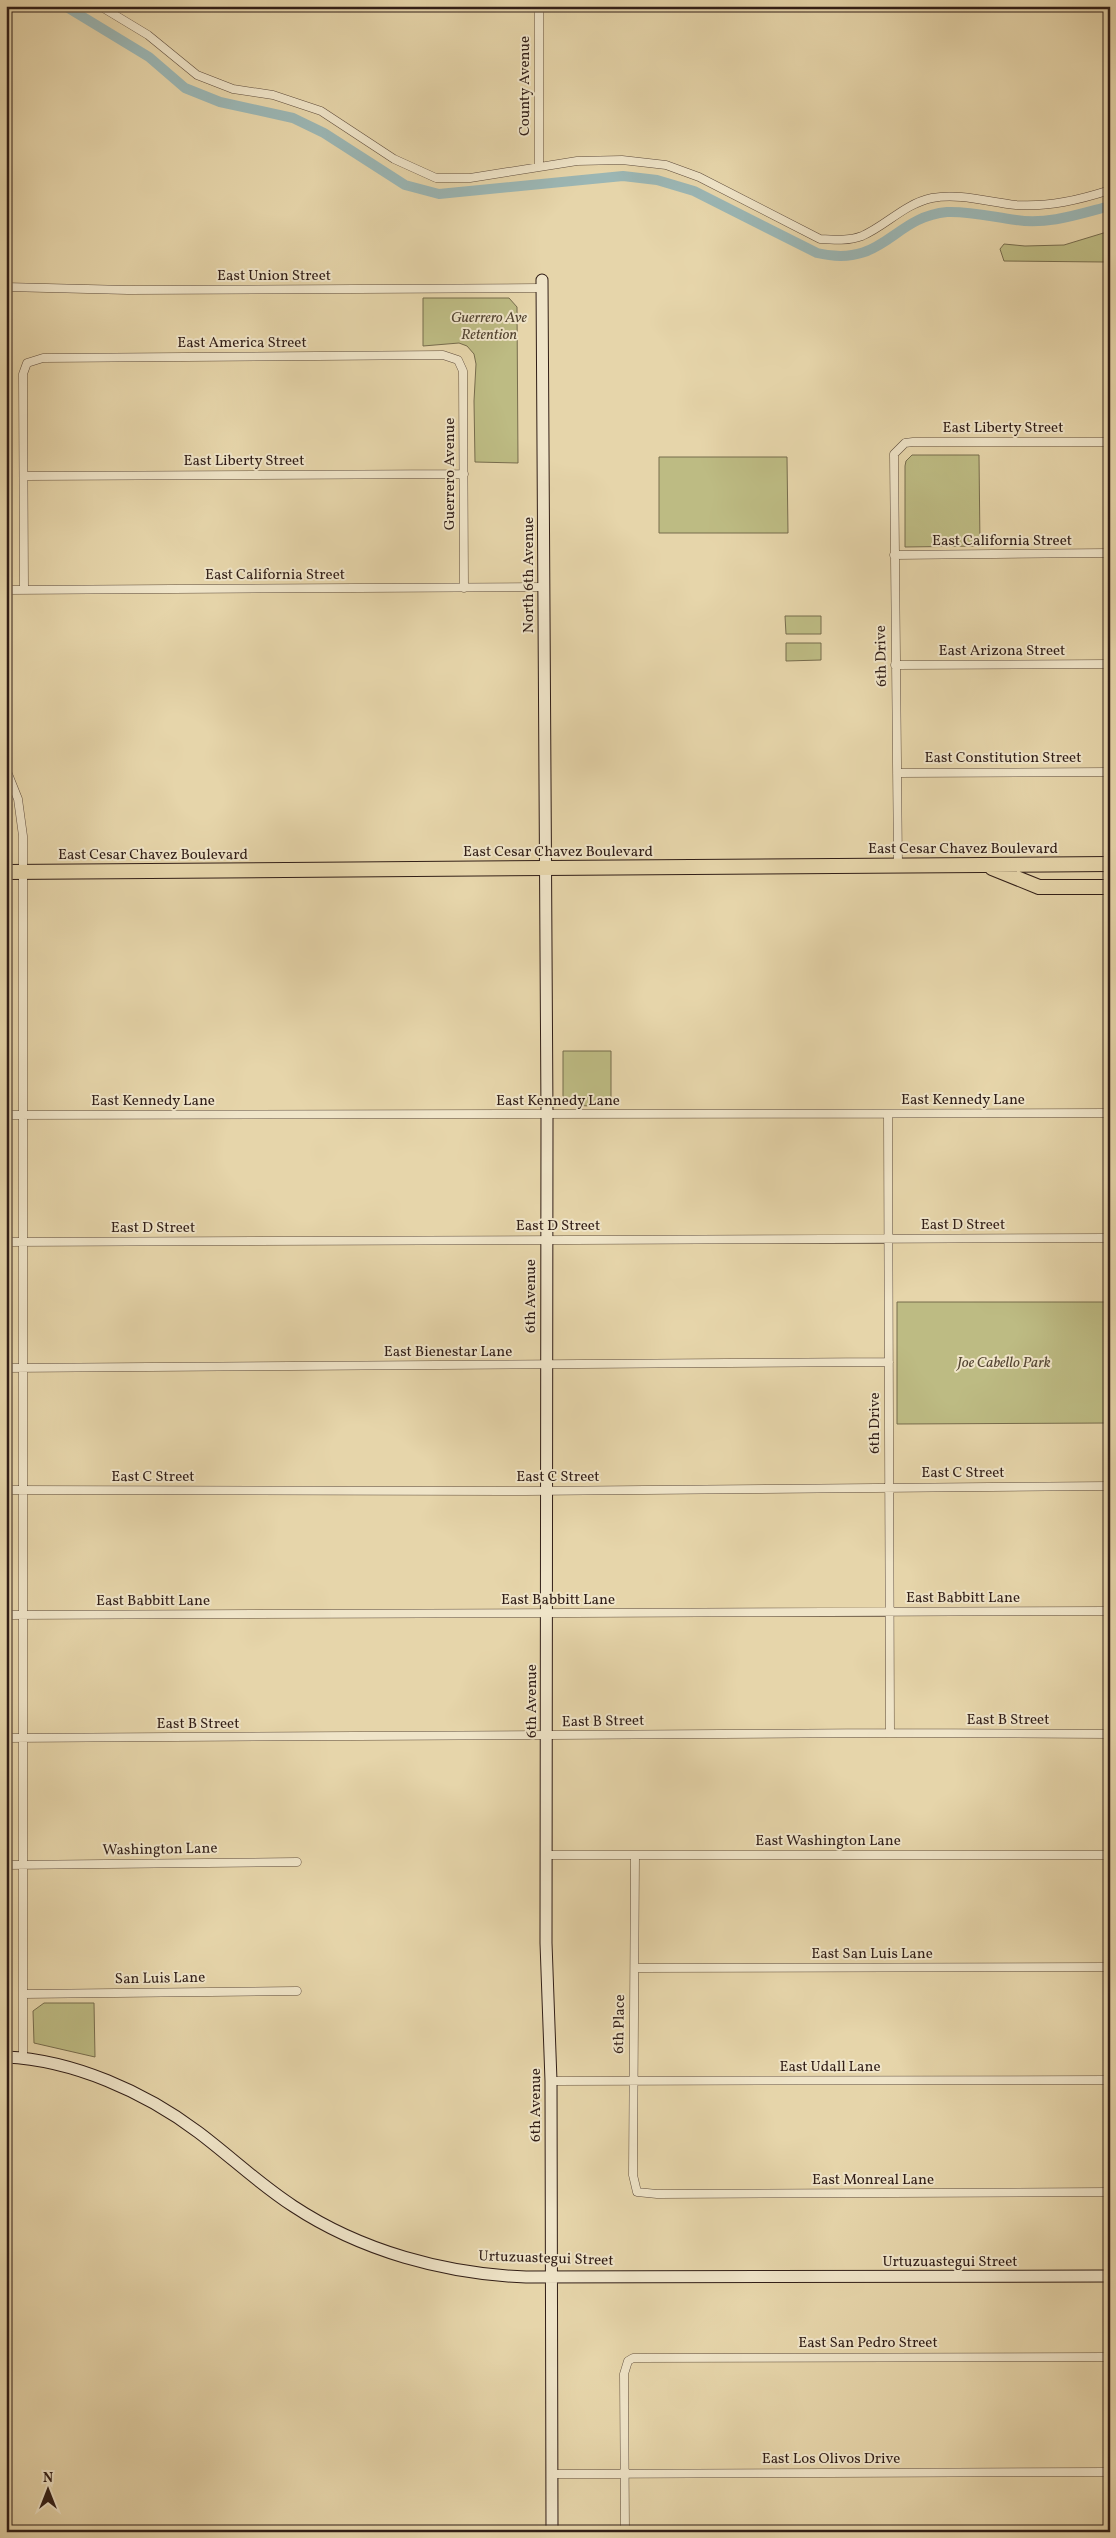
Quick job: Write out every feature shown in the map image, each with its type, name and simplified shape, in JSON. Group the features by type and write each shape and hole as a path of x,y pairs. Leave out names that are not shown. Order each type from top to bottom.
{"highway":[{"name":"East Cesar Chavez Boulevard","path":"6,872 1110,864"},
{"path":"984,865 1039,887 1110,887"}],"street":[{"path":"100,6 148,35 197,75 233,89 273,95 321,111 394,159 436,178 470,178 577,161 622,160 666,165 699,177 820,238 832,240 847,240 863,236 914,203 934,198 960,197 1015,205 1042,206 1075,201 1110,190"},
{"name":"County Avenue","path":"539,6 539,166"},
{"name":"East Union Street","path":"6,287 128,290 542,284"},
{"name":"North 6th Avenue","path":"542,284 546,869"},
{"name":"East America Street","path":"24,476 23,374 27,363 43,358 443,356 458,360"},
{"name":"Guerrero Avenue","path":"458,360 463,372 464,588"},
{"name":"East Liberty Street","path":"898,448 913,442 1110,442"},
{"name":"6th Drive","path":"898,448 894,454 893,463 898,866"},
{"name":"East Liberty Street","path":"24,476 464,474"},
{"path":"24,476 24,590"},
{"name":"East California Street","path":"894,555 1110,553"},
{"name":"East California Street","path":"6,590 544,587"},
{"name":"East Arizona Street","path":"895,665 1110,664"},
{"path":"6,769 22,815 24,872 23,2058"},
{"name":"East Constitution Street","path":"897,772 1110,772"},
{"name":"6th Avenue","path":"546,869 546,1856 547,1998 551,2081 552,2532"},
{"name":"East Kennedy Lane","path":"6,1115 1110,1113"},
{"name":"6th Drive","path":"888,1114 890,1733"},
{"name":"East D Street","path":"6,1242 1110,1238"},
{"name":"East Bienestar Lane","path":"6,1368 889,1362"},
{"name":"East C Street","path":"6,1490 546,1491 889,1486 1110,1486"},
{"name":"East Babbitt Lane","path":"6,1615 1110,1611"},
{"name":"East B Street","path":"6,1738 890,1733 1110,1734"},
{"name":"East Washington Lane","path":"546,1856 1110,1854"},
{"name":"6th Place","path":"635,1855 633,2175 637,2192"},
{"name":"Washington Lane","path":"24,1865 297,1862"},
{"path":"6,1865 24,1865"},
{"name":"East San Luis Lane","path":"635,1968 1110,1967"},
{"name":"San Luis Lane","path":"23,1994 297,1991"},
{"name":"Urtuzuastegui Street","path":"6,2057 23,2058 83,2073 153,2104 198,2132 254,2178 324,2224 369,2244 428,2264 468,2272 552,2277 1110,2276"},
{"name":"East Udall Lane","path":"551,2081 1110,2080"},
{"name":"East Monreal Lane","path":"637,2192 657,2194 1110,2192"},
{"name":"East San Pedro Street","path":"625,2473 624,2374 628,2362 639,2357 1110,2357"},
{"name":"East Los Olivos Drive","path":"552,2474 1110,2472"},
{"path":"625,2473 625,2532"}],"green space":[{"path":"1110,231 1110,259 1104,262 1004,261 1000,249 1004,244 1025,246 1064,245"},
{"name":"Guerrero Ave Retention","path":"423,298 509,298 517,307 518,463 475,462 474,401 476,364 474,354 467,346 459,343 423,346"},
{"path":"912,455 979,455 980,546 905,547 905,466 906,461"},
{"path":"659,457 787,457 788,533 659,533"},
{"path":"785,616 821,616 821,634 786,634"},
{"path":"786,643 821,643 821,660 786,661"},
{"path":"563,1051 611,1051 611,1105 578,1105 563,1096"},
{"name":"Joe Cabello Park","path":"897,1302 1110,1302 1110,1423 897,1424"},
{"path":"44,2003 94,2003 95,2057 34,2043 33,2011"}],"waterway":[{"path":"65,6 149,57 185,88 220,102 293,118 324,133 405,185 439,194 623,176 657,180 694,191 817,253 840,256 858,254 873,248 913,223 928,216 947,212 973,213 1016,220 1040,221 1063,218 1110,206"}]}
